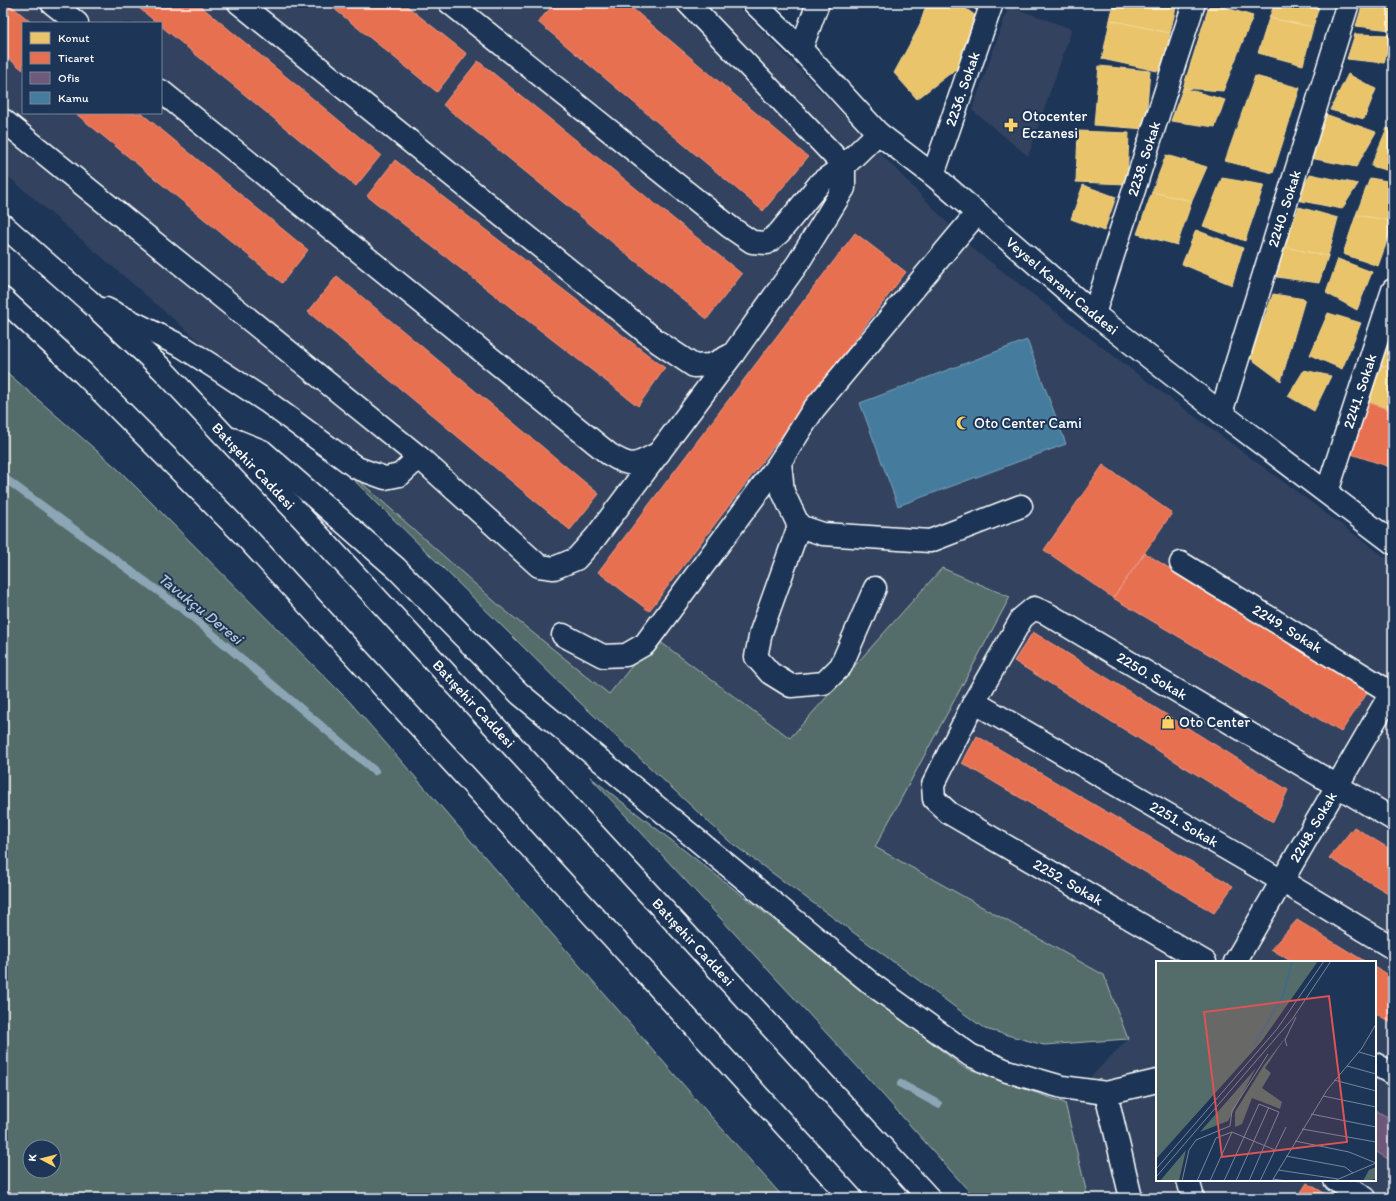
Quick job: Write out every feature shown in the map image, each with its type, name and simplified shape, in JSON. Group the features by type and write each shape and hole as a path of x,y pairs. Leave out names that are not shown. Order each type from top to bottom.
{"main road":[{"path":"52,3 76,22"},
{"path":"239,3 658,342 694,366 711,365 733,354"},
{"path":"450,3 723,222 752,242 766,243 780,233 821,182 844,166 878,133"},
{"path":"3,120 419,457 539,566 554,568 576,558 595,538 733,354 798,263 844,188 844,166 688,3"},
{"name":"Veysel Karani Caddesi","path":"754,3 801,49 878,133 932,175 1094,314 1221,413 1393,543"},
{"path":"801,49 818,3"},
{"name":"2236. Sokak","path":"932,175 992,3"},
{"name":"2238. Sokak","path":"1094,314 1194,3"},
{"name":"2240. Sokak","path":"1221,413 1348,3"},
{"path":"162,92 609,454 624,463 637,464 659,453"},
{"path":"563,635 603,656 626,655 645,644 780,462 813,410 977,213"},
{"name":"Batışehir Caddesi","path":"3,225 88,300 161,368 339,558 929,1198"},
{"name":"2241. Sokak","path":"1327,492 1393,290"},
{"path":"3,299 83,373 244,536 851,1198"},
{"path":"88,300 183,347 266,401 357,468 385,478 400,475 419,457"},
{"path":"223,435 262,451 396,568 520,694 873,985 970,1055 1007,1071 1062,1086 1106,1093 1156,1081"},
{"path":"780,462 783,492 799,526 760,632 756,657 770,673 791,686 824,683 841,666 875,588"},
{"path":"799,526 823,534 930,540 1021,506"},
{"name":"2249. Sokak","path":"1181,563 1392,693"},
{"name":"2250. Sokak","path":"974,702 1022,618 1034,608 1046,613 1393,820"},
{"name":"2248. Sokak","path":"1236,961 1392,693"},
{"name":"2252. Sokak","path":"974,702 933,784 934,799 949,813 1203,961"},
{"name":"2251. Sokak","path":"974,702 1282,881 1393,948"},
{"path":"1376,1065 1393,1074"},
{"path":"1106,1093 1131,1198"},
{"path":"1188,1181 1190,1192 1193,1198"},
{"path":"1337,1181 1365,1198"}],"shaded area":[{"path":"3,3 735,3 972,248 1136,373 1393,563 1393,1198 1088,1198 1065,1103 1128,1039 1104,975 875,847 1010,596 942,568 790,738 655,638 609,695 502,608 309,436 3,172"},
{"path":"1009,6 1072,29 1028,156 972,110"}],"green space":[{"path":"3,369 120,471 349,701 708,1113 784,1198 3,1198"},
{"path":"309,436 502,608 609,694 655,638 790,738 942,568 1010,597 875,847 1104,975 1128,1039 1044,1045 985,1029 730,842 574,697"},
{"path":"590,777 963,1067 1065,1103 1088,1198 975,1198 866,1076"}],"building: Konut":[{"path":"927,3 958,3 976,16 965,62 917,99 894,73 919,27"},
{"path":"966,3 982,3 979,12"},
{"path":"1114,3 1177,3 1170,33 1110,20"},
{"path":"1210,3 1253,16 1223,91 1183,88"},
{"path":"1275,3 1320,3 1313,27 1269,18"},
{"path":"1363,3 1393,3 1393,25 1391,30 1356,26"},
{"path":"1269,18 1313,27 1303,65 1258,53"},
{"path":"1110,20 1170,33 1162,72 1102,59"},
{"path":"1355,34 1391,35 1384,63 1347,59"},
{"path":"1099,66 1150,71 1145,129 1094,125"},
{"path":"1348,74 1376,89 1364,119 1330,110"},
{"path":"1255,76 1300,88 1273,173 1225,161"},
{"path":"1183,88 1225,100 1215,127 1171,121"},
{"path":"1393,108 1393,121 1389,121"},
{"path":"1325,114 1376,132 1356,167 1310,158"},
{"path":"1387,128 1393,130 1393,172 1371,166"},
{"path":"1078,131 1129,133 1127,184 1076,182"},
{"path":"1166,155 1207,167 1192,201 1152,192"},
{"path":"1310,174 1358,184 1342,209 1297,200"},
{"path":"1222,178 1264,185 1245,241 1203,226"},
{"path":"1370,178 1393,182 1393,221 1356,215"},
{"path":"1083,185 1116,197 1104,231 1071,219"},
{"path":"1152,192 1192,201 1177,245 1137,234"},
{"path":"1299,207 1338,218 1328,256 1284,247"},
{"path":"1356,215 1393,221 1393,225 1378,266 1343,254"},
{"path":"1196,230 1243,248 1232,285 1182,264"},
{"path":"1284,247 1328,256 1319,283 1270,276"},
{"path":"1338,259 1372,272 1357,310 1326,293"},
{"path":"1273,294 1305,299 1281,381 1250,358"},
{"path":"1328,313 1361,323 1342,369 1310,355"},
{"path":"1393,324 1393,369 1380,365"},
{"path":"1380,365 1393,369 1393,411 1367,402"},
{"path":"1304,370 1331,376 1314,411 1288,396"}],"building: Ticaret":[{"path":"3,3 8,3 31,22 22,22 22,69 3,54"},
{"path":"133,3 197,3 381,155 356,186 162,27 162,22 156,22"},
{"path":"327,3 403,3 467,54 437,92"},
{"path":"555,3 626,3 808,157 763,211 538,22"},
{"path":"478,61 742,274 707,319 443,105"},
{"path":"76,114 142,114 308,250 282,283"},
{"path":"395,160 665,368 638,406 367,196"},
{"path":"855,233 906,272 649,611 598,572"},
{"path":"337,276 599,494 570,530 308,312"},
{"path":"1367,402 1393,411 1393,468 1351,454"},
{"path":"1103,465 1172,513 1113,598 1044,550"},
{"path":"1145,553 1368,692 1341,732 1113,598"},
{"path":"1033,632 1288,790 1273,822 1014,661"},
{"path":"977,736 1233,886 1214,913 962,763"},
{"path":"1354,827 1393,851 1393,896 1329,858"},
{"path":"1297,920 1364,961 1290,961 1271,949"},
{"path":"1376,968 1393,978 1393,1024 1376,1014"},
{"path":"1307,1183 1321,1191 1331,1198 1297,1198"}],"building: Ofis":[{"path":"1376,1111 1393,1120 1393,1162 1376,1152"}],"building: Kamu":[{"name":"Oto Center Cami","path":"1027,340 1066,444 898,506 860,403"}],"waterway":[{"name":"Tavukçu Deresi","path":"3,477 184,610 375,771"},
{"path":"901,1084 938,1104"}],"place":[{"name":"Otocenter Eczanesi","path":"1011,125"},
{"name":"Oto Center Cami","path":"963,423"},
{"name":"Oto Center","path":"1168,722"}]}
